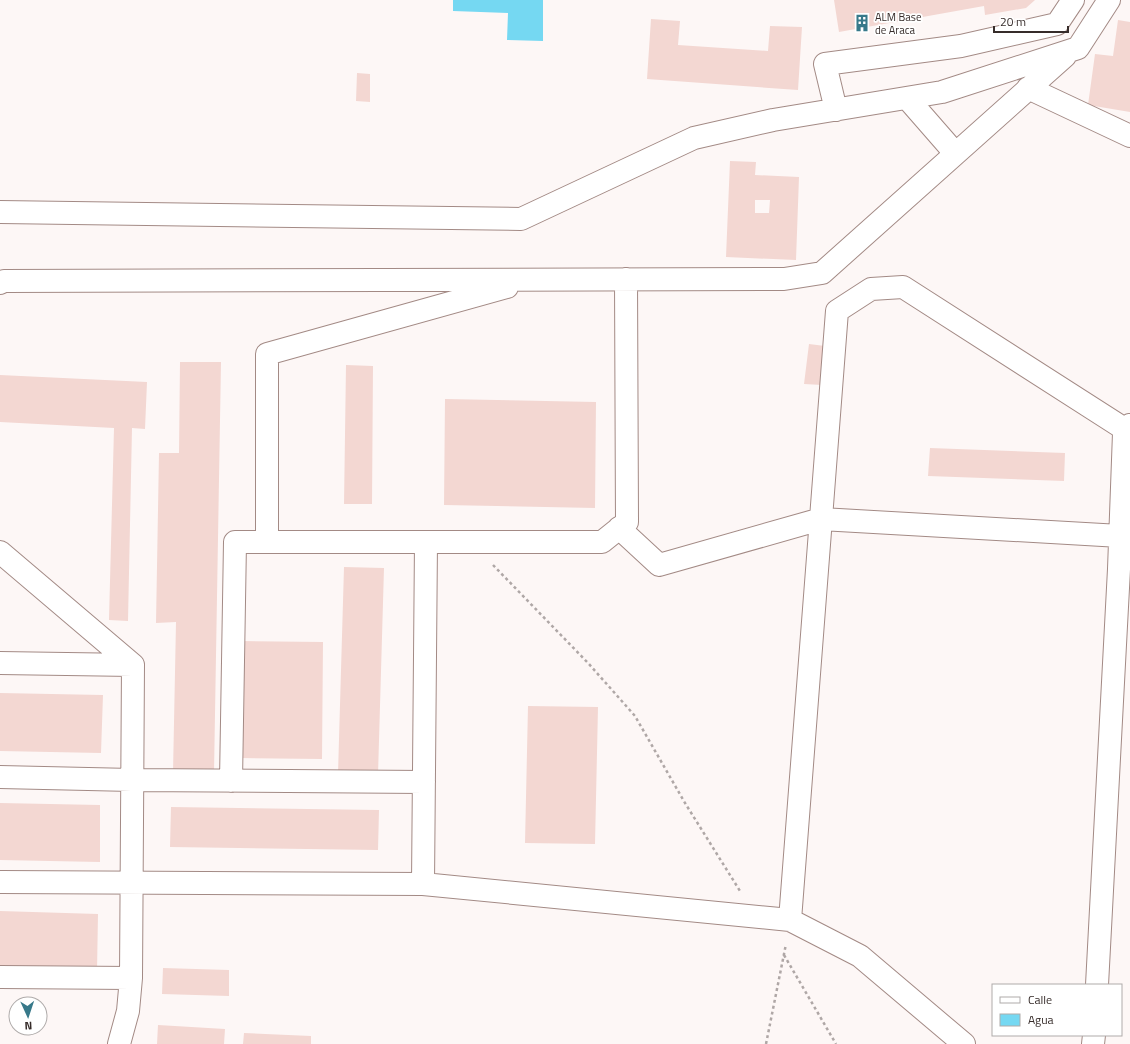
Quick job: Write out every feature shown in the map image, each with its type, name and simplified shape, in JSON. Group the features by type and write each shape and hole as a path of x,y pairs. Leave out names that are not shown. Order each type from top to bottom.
{"street":[{"path":"836,110 825,64 961,46 1057,24 1073,0"},
{"path":"0,212 521,218 694,138 773,120 942,92 1078,48 1109,0"},
{"path":"0,283 4,281 784,279 822,273 1072,50"},
{"path":"1028,88 1130,136"},
{"path":"907,98 955,153"},
{"path":"267,542 267,354 534,279"},
{"path":"231,781 235,542 602,542 627,522 626,279"},
{"path":"790,920 837,311 871,289 904,287 1128,428 1124,433 1120,536 1096,984"},
{"path":"619,528 659,565 821,519 1120,536"},
{"path":"423,884 426,542"},
{"path":"0,552 133,665"},
{"path":"0,663 133,665"},
{"path":"119,1044 128,1011 131,978 133,665"},
{"path":"0,777 132,780 424,782"},
{"path":"0,882 423,884 790,920 860,956 964,1044"},
{"path":"0,977 131,978"}],"path":[{"path":"470,542 589,664 635,716 685,803 756,917"},
{"path":"766,1044 790,920"},
{"path":"784,955 836,1044"}],"water":[{"path":"453,0 543,0 543,41 507,40 508,13 453,11"}],"building":[{"name":"ALM Base de Araca","path":"834,0 1035,0 1026,8 985,15 984,6 839,32"},
{"path":"651,19 680,21 678,45 768,51 770,26 802,27 798,90 647,79"},
{"path":"1118,20 1130,22 1130,112 1088,105 1095,54 1113,56"},
{"path":"357,73 370,74 370,102 356,101"},
{"path":"730,161 756,162 755,175 799,177 796,260 726,257","holes":["755,200 770,200 769,213 755,213"]},
{"path":"809,344 825,346 822,385 804,384"},
{"path":"180,362 221,362 214,773 173,773 176,622 156,623 159,453 179,453"},
{"path":"346,365 373,366 372,504 344,504"},
{"path":"0,375 147,382 145,429 132,428 128,621 109,620 114,428 0,422"},
{"path":"445,399 596,402 595,508 444,505"},
{"path":"930,448 1065,453 1064,481 928,476"},
{"path":"344,567 384,568 378,775 338,774"},
{"path":"241,641 323,642 322,759 240,758"},
{"path":"0,693 103,695 101,753 0,751"},
{"path":"528,706 598,707 595,844 525,843"},
{"path":"0,803 100,805 100,862 0,860"},
{"path":"171,807 379,810 378,850 170,847"},
{"path":"0,911 98,914 97,971 0,968"},
{"path":"163,968 229,970 229,996 162,994"},
{"path":"158,1025 225,1029 224,1044 157,1044"},
{"path":"244,1033 311,1036 311,1044 243,1044"}],"place":[{"name":"ALM Base de Araca","path":"862,23"}]}
